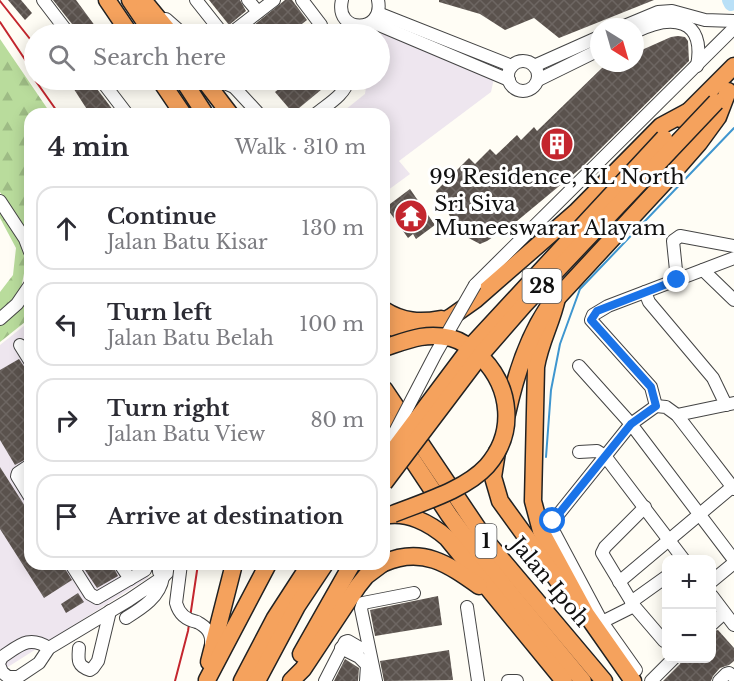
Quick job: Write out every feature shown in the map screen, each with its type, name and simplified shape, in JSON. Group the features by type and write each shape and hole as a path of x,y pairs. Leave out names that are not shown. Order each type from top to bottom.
{"highway":[{"path":"105,0 118,24"},
{"path":"105,0 123,24"},
{"path":"130,0 146,24"},
{"path":"145,0 163,24"},
{"name":"28","path":"390,455 473,344 687,112 734,66"},
{"path":"157,90 168,108"},
{"path":"167,90 179,108"},
{"path":"189,90 201,108"},
{"path":"212,90 226,108"},
{"path":"634,675 566,592 500,501 493,477 497,452 504,435 513,385 532,335 547,309 699,143 718,117 726,93"},
{"name":"28","path":"390,475 483,352 510,321 726,93"},
{"path":"390,346 420,335 475,300 576,212 661,126 687,112"},
{"path":"557,298 553,319 538,350 533,501 541,531 586,614"},
{"path":"390,314 412,321 451,317"},
{"path":"390,326 402,333 458,340 479,355 494,373 501,386 506,400 507,418"},
{"name":"Jalan Ipoh","path":"390,420 488,543 604,681"},
{"path":"390,516 474,478 497,452"},
{"name":"Jalan Ipoh","path":"418,453 449,515 483,562 583,681"},
{"path":"390,517 416,519 435,528 447,538 564,681"},
{"path":"390,561 405,556 432,559 447,565 494,597"},
{"path":"207,680 211,651 232,570"},
{"path":"207,680 265,570"},
{"path":"243,681 275,618 306,570"},
{"path":"258,681 297,606 321,570"},
{"path":"289,681 345,570"},
{"path":"289,681 303,669 362,581 376,570"}],"street":[{"path":"44,0 62,24"},
{"path":"145,0 172,24"},
{"path":"196,0 215,24"},
{"path":"248,0 258,12"},
{"path":"243,24 274,0"},
{"path":"302,0 320,24"},
{"path":"330,0 341,4 345,20 349,24"},
{"path":"644,18 658,12 672,11 705,20 734,21"},
{"path":"364,24 376,12"},
{"path":"376,12 512,66"},
{"path":"376,12 509,80"},
{"path":"644,28 675,21 685,23 692,28 699,42 693,70"},
{"path":"390,441 436,353 476,285 734,28"},
{"path":"534,66 590,41"},
{"path":"538,80 534,66 526,61 512,66 508,75 514,88 523,91 532,88 538,80 590,54"},
{"path":"109,90 122,108"},
{"path":"237,90 254,108"},
{"path":"324,108 344,90"},
{"path":"0,201 24,237"},
{"path":"677,280 673,241 676,237 692,237 710,243 734,246"},
{"path":"656,406 651,387 591,320 597,311 734,258"},
{"path":"703,270 734,300"},
{"path":"645,292 649,302 713,378 730,404 676,416"},
{"path":"0,319 17,304 24,294"},
{"path":"20,345 24,351"},
{"path":"579,366 631,424 734,562 716,577"},
{"path":"619,582 699,513 733,488 676,416 666,407 656,406 631,424 553,521 553,530 602,622 634,675"},
{"path":"390,450 398,460 418,453"},
{"path":"579,452 597,451 605,456 680,555"},
{"path":"24,469 17,474 24,486"},
{"path":"645,507 605,547 602,553 633,604 662,639"},
{"path":"75,570 93,598 97,598 145,570"},
{"path":"124,570 130,579"},
{"path":"159,570 163,577"},
{"path":"0,667 8,677 18,677 39,663 49,648 163,577 168,570"},
{"path":"180,570 176,603 178,609 185,618 206,627 211,638 211,651"},
{"path":"126,618 141,609 158,592 163,577"},
{"path":"602,622 633,604 662,580"},
{"path":"376,681 361,609 363,603 414,594"},
{"path":"197,622 210,620 224,603"},
{"path":"716,603 734,625"},
{"path":"467,607 478,681"},
{"path":"79,648 82,668 90,670 98,662 110,611"},
{"path":"716,620 724,613"},
{"path":"325,681 346,640 360,648"},
{"path":"0,661 9,652 30,641 41,643 49,648"},
{"path":"341,648 359,657 367,665 366,681"},
{"path":"651,681 669,663"},
{"path":"719,681 729,673 734,677"},
{"path":"508,681 517,681"}],"shaded area":[{"path":"390,29 495,74 491,92 399,161 410,174 390,189 390,108 348,108 365,94 366,90 390,90"},
{"path":"24,326 24,570 149,570 148,578 0,672 0,345"}],"green space":[{"path":"0,39 24,74 24,90 35,90 47,108 24,108 24,230 0,192"},
{"path":"0,207 18,234 24,256 24,273 21,289 0,314 0,292 13,275 16,248 0,218"},
{"path":"24,296 24,323 0,342 0,323"}],"building":[{"path":"8,0 21,0 32,13 25,20"},
{"path":"53,0 76,0 94,24 72,24"},
{"path":"209,0 240,0 246,11 228,24"},
{"path":"285,0 292,0 307,20 302,24 255,24"},
{"path":"439,0 654,0 609,18 590,18 590,26 559,38 534,18 505,30 480,14 439,2"},
{"name":"99 Residence, KL North","path":"671,37 685,37 688,41 689,61 581,168 517,221 487,241 480,244 457,229 436,191 469,158 475,164 490,149 496,155 517,135 521,140 534,127 537,131 598,72 644,72 644,49"},
{"path":"74,90 98,90 111,108 86,108"},
{"path":"278,90 321,90 299,108 289,108 275,92"},
{"name":"Sri Siva Muneeswarar Alayam","path":"410,189 435,225 416,239 413,234 408,238 390,213 390,204"},
{"path":"19,359 24,366 24,460 15,465 0,440 0,370"},
{"path":"0,467 24,505 24,567 0,529"},
{"path":"26,570 66,570 72,580 44,598"},
{"path":"85,570 115,570 118,576 97,588"},
{"path":"78,593 84,602 66,613 61,604"},
{"path":"438,596 442,625 375,636 370,610"},
{"path":"718,630 734,648 734,661 720,668 711,681 663,681 680,663 716,663 716,631"},
{"path":"449,650 453,680 384,681 380,661"},
{"path":"345,659 359,668 358,681 334,681"}],"waterway":[{"path":"729,0 731,4"},
{"path":"546,457 551,390 560,344 580,289 734,128"}],"railway":[{"path":"0,1 24,31"},
{"path":"0,22 24,58"},
{"path":"42,90 55,108"},
{"path":"175,681 188,631 197,570"}],"place":[{"name":"99 Residence, KL North","path":"557,144"},
{"name":"Sri Siva Muneeswarar Alayam","path":"411,216"}],"route":[{"path":"553,521 631,424 656,406 651,387 591,320 593,315 608,306 677,280"}]}
